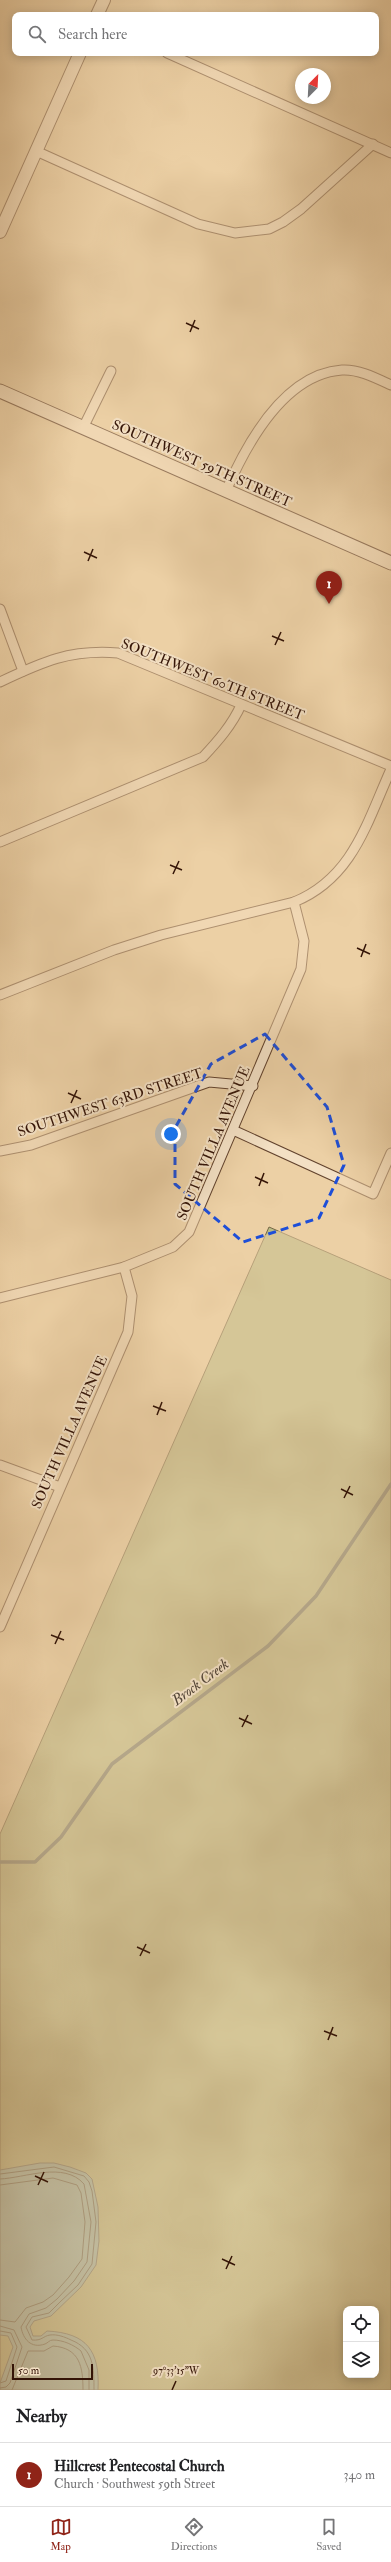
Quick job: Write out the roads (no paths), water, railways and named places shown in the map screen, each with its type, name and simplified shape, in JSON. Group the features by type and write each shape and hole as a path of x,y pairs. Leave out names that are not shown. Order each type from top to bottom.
{"main road":[{"name":"SOUTHWEST 59TH STREET","path":"0,391 391,563"}],"street":[{"path":"98,12 104,0"},
{"path":"0,232 79,56"},
{"path":"174,56 391,153"},
{"path":"36,152 198,224 235,233 269,229 283,222 301,209 373,144"},
{"path":"226,491 245,450 258,430 274,410 307,383 325,373 342,370 361,373 391,385"},
{"path":"83,428 111,371"},
{"path":"0,609 23,671"},
{"name":"SOUTHWEST 60TH STREET","path":"0,682 52,658 95,651 118,653 391,767"},
{"path":"0,842 203,757 220,739 235,719 241,705"},
{"path":"0,995 114,950 161,935 294,902 318,890 342,869 357,845 391,767"},
{"name":"SOUTH VILLA AVENUE","path":"0,1627 128,1332 132,1296 124,1267 173,1247 189,1232 253,1086 301,969 304,941 294,902"},
{"name":"SOUTHWEST 63RD STREET","path":"0,1151 31,1145 209,1082 253,1086"},
{"path":"233,1130 373,1194 391,1153"},
{"path":"0,1298 124,1267"},
{"path":"0,1465 60,1487"}],"water":[{"path":"40,2163 54,2163 70,2167 86,2173 92,2179 98,2207 99,2241 96,2265 81,2287 51,2316 34,2321 30,2327 33,2336 41,2336 47,2331 61,2333 81,2340 93,2355 98,2376 98,2390 0,2390 0,2383 13,2347 8,2336 0,2335 0,2170"}],"waterway":[{"name":"Brock Creek","path":"0,1862 35,1862 61,1837 112,1764 268,1646 316,1596 391,1484"}],"place":[{"name":"Hillcrest Pentecostal Church","path":"329,604"}]}
